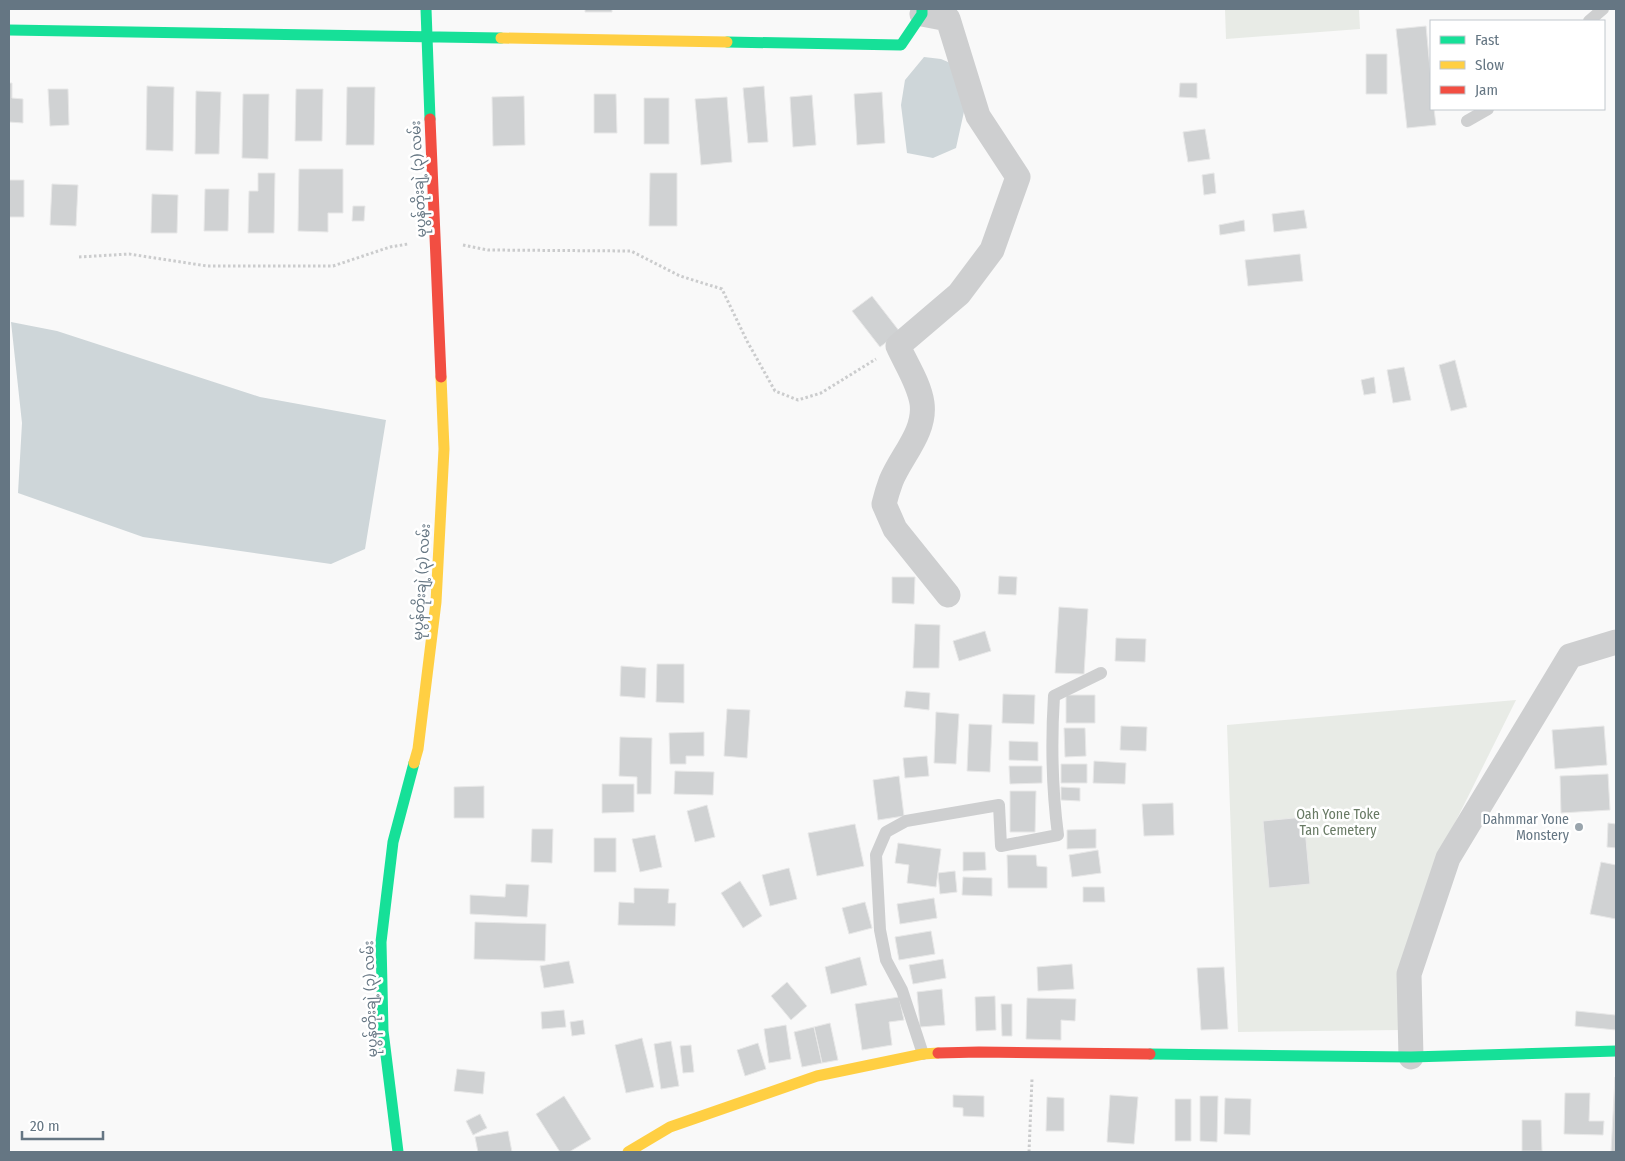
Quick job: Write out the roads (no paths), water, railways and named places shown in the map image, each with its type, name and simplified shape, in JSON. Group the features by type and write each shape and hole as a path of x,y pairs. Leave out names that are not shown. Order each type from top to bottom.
{"street":[{"name":"မုပွန်တိုးချဲ့ (၃) လမ်း","path":"398,1152 383,1031 381,942 393,842 418,749 436,602 444,449 426,9"},
{"path":"9,30 901,45 922,11 948,19 978,116 1018,177 992,250 959,294 898,346 918,388 922,404 921,420 910,447 891,481 884,504 894,529 948,595"},
{"path":"1411,1057 1409,974 1448,858 1570,656 1616,642"},
{"path":"628,1152 670,1127 817,1076 923,1054 979,1052 1411,1057 1616,1051"}],"lane":[{"path":"1590,20 1603,9"},
{"path":"1467,121 1486,110"},
{"path":"923,1054 902,990 886,960 880,930 876,855 886,832 906,822 999,805 1001,846 1058,836 1054,804 1052,736 1054,696 1101,673"}],"place":[{"name":"Dahmmar Yone Monstery","path":"1579,827"}],"park label":[{"name":"Oah Yone Toke Tan Cemetery","path":"1338,822"}]}
